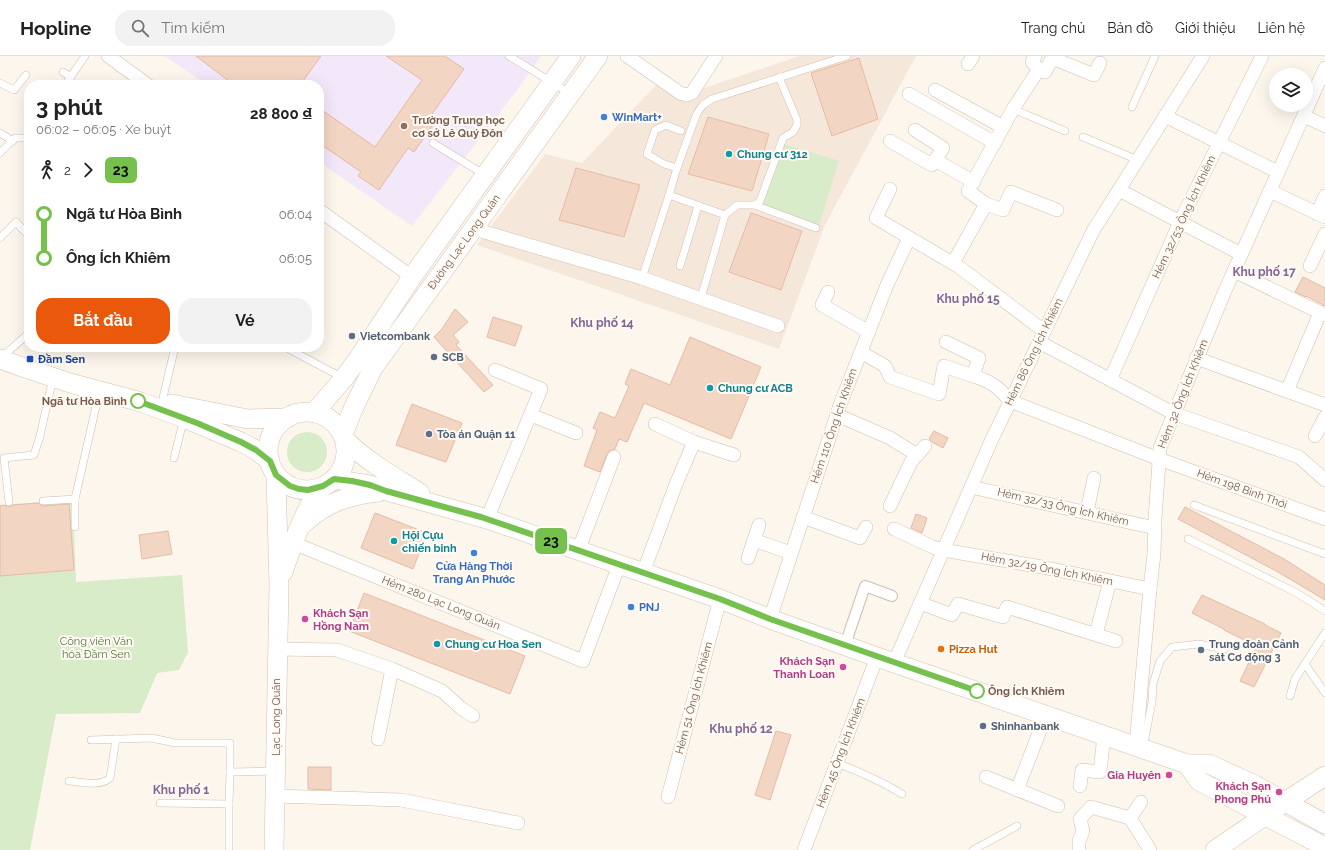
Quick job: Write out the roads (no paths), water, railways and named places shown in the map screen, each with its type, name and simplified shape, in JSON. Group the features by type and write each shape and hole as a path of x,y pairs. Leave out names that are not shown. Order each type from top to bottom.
{"main road":[{"name":"Đường Lạc Long Quân","path":"314,413 344,378 412,278 570,56"},
{"name":"Đường Lạc Long Quân","path":"344,438 352,409 373,368 598,56"},
{"path":"0,358 53,378 141,402 241,442 256,450 290,486 308,490 329,483 370,485 386,491 487,519 720,599 770,619 886,660 1104,734 1187,764 1209,764 1255,785 1325,824"},
{"path":"141,402 162,402 248,419 287,418"},
{"path":"279,584 273,468 268,454 269,443 279,424 295,414 305,412 314,413 331,420 338,427 344,438 360,454 440,506"},
{"path":"279,584 293,543 315,496 339,474 345,461 346,454 344,438"},
{"path":"301,526 320,509 343,498 386,491"},
{"name":"Lạc Long Quân","path":"274,850 279,584"},
{"path":"1187,764 1199,781 1320,847"},
{"path":"1221,848 1285,802 1325,776"}],"street":[{"path":"108,56 141,80"},
{"path":"627,56 680,93 687,95 692,93 716,56"},
{"name":"Hẻm 86 Ông Ích Khiêm","path":"886,660 920,603 992,439 1093,231 1203,56"},
{"name":"Hẻm 32/53 Ông Ích Khiêm","path":"1110,380 1180,222 1262,56"},
{"path":"1057,210 1011,192 1002,210 986,204 968,191 1013,109 1032,61 1045,72 1052,58 1094,75 1100,63"},
{"name":"Hẻm 32 Ông Ích Khiêm","path":"1140,747 1160,448 1173,413 1234,270 1325,68"},
{"path":"936,90 1004,127"},
{"path":"909,94 995,143"},
{"path":"1165,116 1278,172"},
{"path":"1304,116 1325,126"},
{"path":"890,141 932,166 943,148 915,130"},
{"path":"935,160 974,182"},
{"path":"890,189 876,218 953,263 1042,337 1110,380 1173,413 1299,457 1325,480"},
{"path":"1119,190 1242,254"},
{"path":"1270,191 1321,216 1325,196"},
{"path":"953,263 986,204"},
{"path":"324,214 412,278"},
{"path":"474,229 642,278 778,326"},
{"path":"1310,266 1325,234"},
{"name":"Hẻm 110 Ông Ích Khiêm","path":"770,619 836,415 887,285 910,238"},
{"path":"1234,270 1322,314 1287,391"},
{"path":"828,292 822,305 869,332"},
{"path":"946,342 979,358 973,376"},
{"path":"861,352 885,366 890,377 938,394 944,366 983,379 1001,390 1010,401"},
{"path":"1196,358 1325,405"},
{"path":"487,519 541,390 495,370"},
{"name":"Hẻm 198 Bình Thới","path":"1010,401 1159,459 1325,519"},
{"path":"530,415 576,433"},
{"path":"836,415 921,450 911,462 890,506"},
{"path":"1315,436 1325,417"},
{"path":"654,424 694,442 734,455"},
{"path":"643,573 676,484 694,442"},
{"path":"578,551 614,457"},
{"path":"1087,512 1094,478"},
{"name":"Hẻm 32/33 Ông Ích Khiêm","path":"971,487 1155,528"},
{"path":"803,517 860,538 866,527"},
{"path":"748,558 759,525"},
{"name":"Hẻm 32/19 Ông Ích Khiêm","path":"894,529 943,550 1042,567 1150,589"},
{"path":"754,540 791,553"},
{"name":"Hẻm 280 Lạc Long Quân","path":"293,543 583,661 619,565"},
{"path":"1096,634 1110,581"},
{"path":"845,645 865,586 892,596"},
{"name":"Hẻm 51 Ông Ích Khiêm","path":"668,797 720,599"},
{"path":"920,603 952,615 958,604 1004,617 1007,607 1116,641"},
{"path":"277,648 337,650 392,669 442,691 461,708 473,716"},
{"name":"Hẻm 45 Ông Ích Khiêm","path":"804,850 837,763 886,660"},
{"path":"378,739 392,669"},
{"path":"1017,790 1046,715"},
{"path":"1080,786 1082,770 1100,772 1104,734"},
{"path":"986,777 1058,806"},
{"path":"275,796 401,800 518,823"},
{"path":"1130,818 1141,802"},
{"path":"1079,850 1079,841 1083,831 1080,819 1091,807 1130,818 1150,850"}],"lane":[{"path":"69,80 85,56"},
{"path":"509,56 571,95"},
{"path":"642,278 677,168 698,113 703,105 712,99 847,56"},
{"path":"1132,107 1155,56"},
{"path":"63,72 71,77"},
{"path":"0,82 14,90 26,75"},
{"path":"755,205 760,201 783,138 793,132 797,125 797,120 779,77"},
{"path":"1013,109 1065,131"},
{"path":"677,168 664,164 647,154 654,130 666,125 681,131"},
{"path":"0,133 13,141"},
{"path":"1083,137 1138,160"},
{"path":"0,153 15,138 24,138"},
{"path":"433,143 485,175"},
{"path":"669,195 725,215"},
{"path":"702,298 725,215 737,205 755,205 816,228"},
{"path":"680,266 698,206"},
{"path":"0,238 16,222 24,231"},
{"path":"0,358 24,337"},
{"path":"162,402 173,352"},
{"path":"295,352 344,378"},
{"path":"8,502 4,458 34,455 40,436 53,378"},
{"path":"75,527 75,499 100,390"},
{"path":"174,458 184,418"},
{"path":"43,501 75,499"},
{"path":"1194,505 1325,554"},
{"path":"1188,539 1297,593 1325,611"},
{"path":"1290,696 1295,679 1325,633"},
{"path":"1140,747 1152,702 1153,684 1160,661 1172,647 1199,644 1224,649"},
{"path":"1304,664 1325,693"},
{"path":"91,740 152,738 175,743 230,743 229,850"},
{"path":"69,781 100,784 110,778 116,739"},
{"path":"837,763 864,773 902,794"},
{"path":"230,772 276,771"},
{"path":"160,803 229,804"},
{"path":"973,850 1017,826"}],"place":[{"name":"WinMart+","path":"604,117"},
{"name":"Trường Trung học cơ sở Lê Quý Đôn","path":"404,126"},
{"name":"Chung cư 312","path":"729,154"},
{"name":"Vietcombank","path":"352,336"},
{"name":"SCB","path":"434,357"},
{"name":"Đầm Sen","path":"30,359"},
{"name":"Chung cư ACB","path":"710,388"},
{"name":"Ngã tư Hòa Bình","path":"138,401"},
{"name":"Tòa án Quận 11","path":"429,434"},
{"name":"Hội Cựu chiến binh","path":"394,541"},
{"name":"Cửa Hàng Thời Trang An Phước","path":"474,553"},
{"name":"PNJ","path":"631,607"},
{"name":"Khách Sạn Hồng Nam","path":"305,619"},
{"name":"Chung cư Hoa Sen","path":"437,644"},
{"name":"Pizza Hut","path":"941,649"},
{"name":"Trung đoàn Cảnh sát Cơ động 3","path":"1201,650"},
{"name":"Khách Sạn Thanh Loan","path":"843,667"},
{"name":"Ông Ích Khiêm","path":"977,691"},
{"name":"Shinhanbank","path":"983,726"},
{"name":"Gia Huyên","path":"1169,775"},
{"name":"Khách Sạn Phong Phú","path":"1279,792"}],"district":[{"name":"Khu phố 17","path":"1264,272"},
{"name":"Khu phố 15","path":"968,299"},
{"name":"Khu phố 14","path":"602,323"},
{"name":"Khu phố 12","path":"741,729"},
{"name":"Khu phố 1","path":"181,790"}],"park label":[{"name":"Công viên Văn hóa Đầm Sen","path":"96,647"}]}
